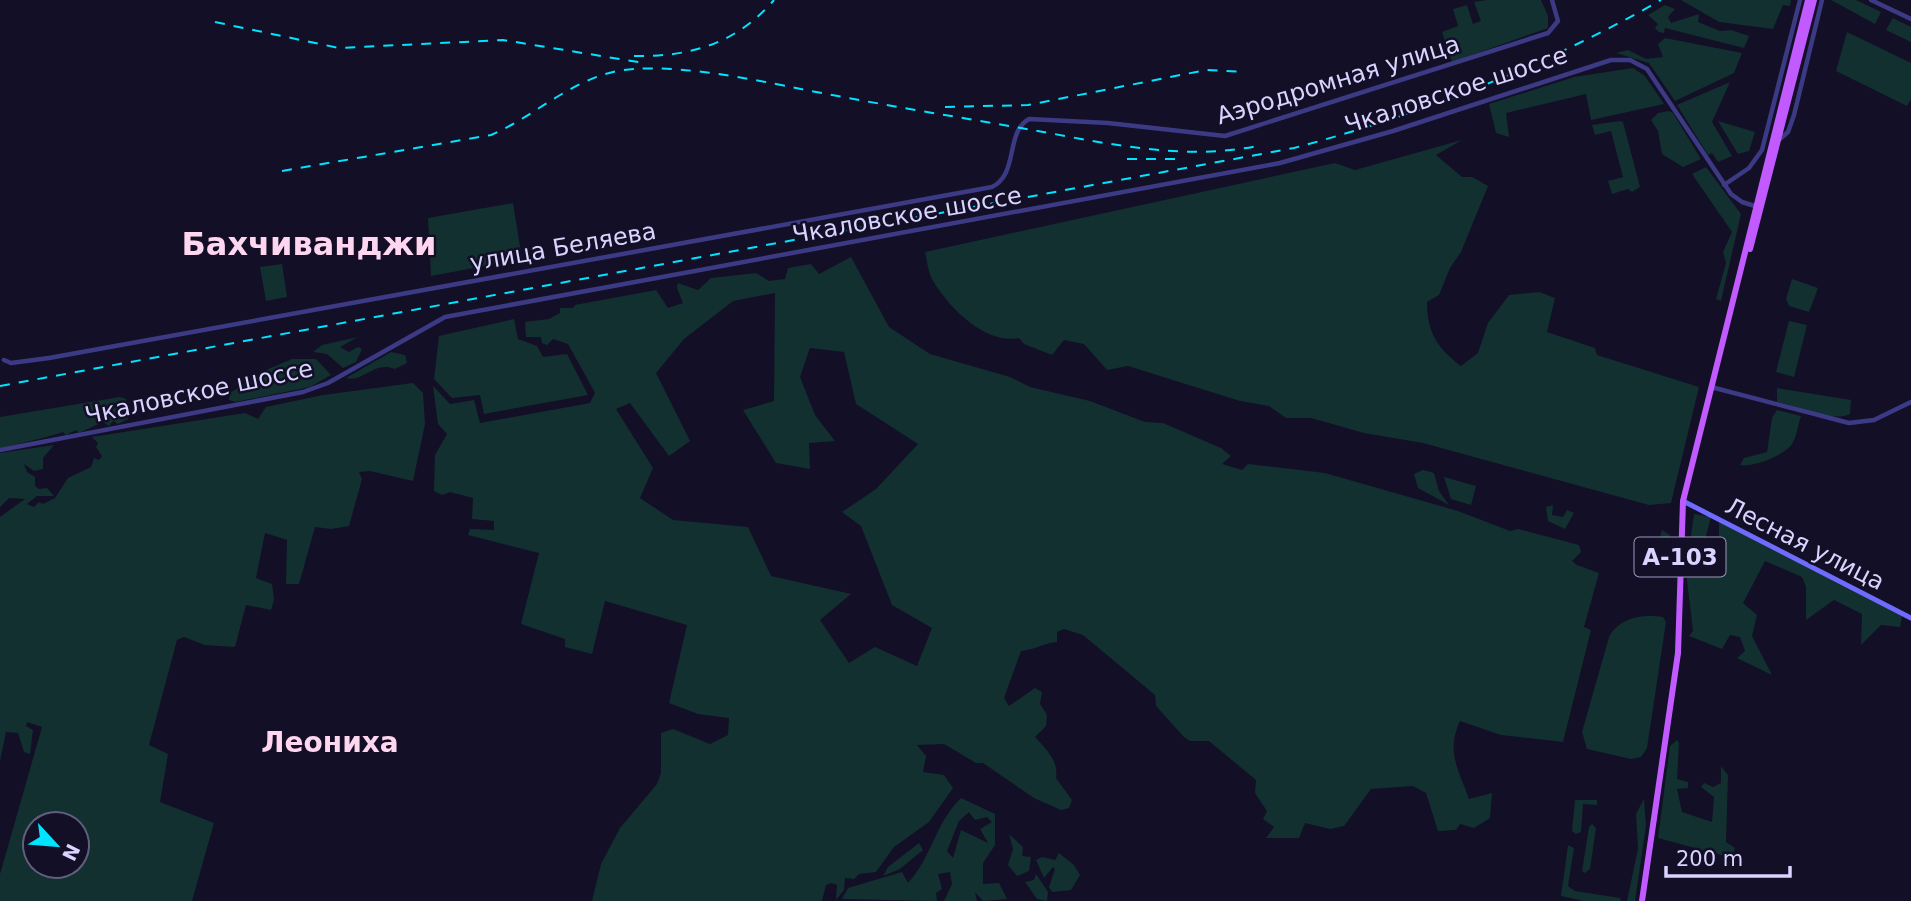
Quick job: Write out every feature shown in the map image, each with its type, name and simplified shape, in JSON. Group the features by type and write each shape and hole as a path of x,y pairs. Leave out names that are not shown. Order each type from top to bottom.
{"main road":[{"name":"А-103","path":"1642,901 1678,653 1683,501 1711,387 1780,139 1811,3"},
{"name":"А-103","path":"1746,257 1753,220 1760,206 1760,194 1811,3"},
{"name":"Лесная улица","path":"1683,501 1911,618"}],"street":[{"name":"Аэродромная улица","path":"1003,180 1018,131 1025,121 1039,118 1225,136 1548,33 1558,21 1552,0"},
{"path":"1724,185 1753,164 1764,144 1800,0"},
{"name":"А-103","path":"1780,139 1788,132 1794,115 1822,0"},
{"path":"1871,0 1911,19"},
{"name":"Чкаловское шоссе","path":"0,450 303,392 328,383 445,317 1280,163 1417,123 1604,61 1630,60 1647,69 1731,194 1744,203 1760,206"},
{"path":"1708,162 1726,179 1732,180"},
{"name":"улица Беляева","path":"4,360 11,363 49,358 857,214 992,187 1003,180"},
{"path":"1731,194 1732,180"},
{"path":"1753,220 1744,203 1754,201 1760,194"},
{"path":"1711,387 1849,423 1874,420 1911,402"}],"green space":[{"path":"1541,0 1548,16 1548,28 1452,62 1442,32 1458,26 1453,9 1467,5 1473,24 1481,21 1474,2"},
{"path":"1681,0 1791,0 1790,6 1783,5 1773,29 1719,22"},
{"path":"1831,0 1856,0 1881,12 1875,24"},
{"path":"1665,5 1675,9 1668,17 1671,23 1699,14 1698,22 1720,31 1731,30 1749,36 1744,48 1665,28 1664,33 1659,32 1655,28 1658,24 1648,15"},
{"path":"1893,18 1911,27 1911,42 1886,30"},
{"path":"1847,32 1911,63 1911,99 1907,106 1836,71"},
{"path":"1665,38 1742,53 1734,73 1675,101 1649,63 1616,53 1628,50 1646,59 1663,57 1658,44"},
{"path":"1633,68 1645,76 1664,104 1591,120 1586,94 1506,113 1509,137 1496,133 1489,104 1574,77"},
{"path":"1730,82 1712,122 1732,156 1718,162 1712,153 1708,155 1677,105"},
{"path":"1658,113 1673,113 1701,159 1683,167 1662,154 1658,131 1651,120"},
{"path":"1718,121 1755,132 1749,151 1738,154"},
{"path":"1623,122 1640,187 1632,192 1628,189 1612,194 1608,181 1623,177 1611,131 1595,135 1592,125"},
{"path":"1462,140 1436,155 1462,177 1472,177 1488,186 1461,252 1450,268 1439,295 1427,302 1431,331 1435,338 1446,353 1461,366 1478,353 1488,323 1509,295 1539,292 1555,298 1547,332 1595,348 1597,355 1699,387 1671,503 1649,505 1423,443 1364,433 1311,418 1286,418 1269,406 1240,401 1128,366 1107,370 1084,344 1064,340 1052,355 1024,344 1019,338 993,336 968,321 947,301 932,279 925,252 1335,163 1355,170"},
{"path":"1706,167 1741,214 1721,301 1716,299 1726,263 1723,252 1732,232 1692,174"},
{"path":"513,203 522,259 431,276 428,218"},
{"path":"851,257 889,327 930,354 1010,377 1030,387 1090,401 1145,422 1163,423 1221,448 1231,456 1222,464 1242,470 1248,464 1325,473 1458,511 1510,531 1518,529 1579,545 1581,552 1572,561 1599,573 1584,627 1591,630 1563,742 1501,735 1460,721 1454,742 1455,760 1469,799 1492,793 1490,818 1474,828 1460,824 1456,830 1438,831 1426,793 1413,786 1371,789 1344,826 1330,829 1305,823 1299,838 1266,838 1274,827 1263,819 1267,811 1255,793 1256,780 1209,741 1190,741 1184,737 1156,706 1155,695 1083,635 1064,629 1057,632 1057,642 1021,651 1004,698 1009,706 1035,688 1042,692 1040,704 1047,715 1046,726 1035,737 1054,761 1056,778 1072,800 1069,808 1061,810 1034,798 983,763 976,763 944,744 917,745 926,756 923,772 944,775 953,788 929,822 894,847 876,872 859,874 854,879 845,878 844,890 836,900 837,885 831,883 826,885 822,901 592,901 601,864 620,828 657,784 661,773 661,733 673,729 710,744 728,735 729,718 698,714 669,703 687,625 605,601 592,654 565,647 565,639 521,624 539,553 468,535 470,529 494,530 494,521 472,519 473,498 450,492 442,495 434,491 435,455 447,434 438,424 433,386 450,404 474,400 480,423 590,403 595,393 568,344 553,339 547,345 542,343 541,337 526,337 525,322 549,319 560,313 560,308 573,308 575,305 656,290 668,308 683,303 677,288 678,283 698,290 711,278 756,273 769,281 785,279 788,268 811,264 819,274","holes":["775,293 774,401 743,410 776,463 810,469 809,443 835,441 815,415 800,377 810,348 844,352 856,404 918,444 876,489 842,512 861,526 892,605 932,628 917,666 875,647 849,663 820,620 851,594 771,576 748,527 673,520 640,498 653,468 616,409 630,403 669,456 690,441 656,373 684,339 733,301"]},
{"path":"282,264 287,297 266,301 260,267"},
{"path":"1792,279 1818,288 1809,312 1789,306 1786,299"},
{"path":"514,319 518,339 537,346 543,357 567,354 588,395 484,414 480,395 452,398 434,379 439,336"},
{"path":"1789,321 1807,325 1794,377 1776,372"},
{"path":"358,337 340,347 349,352 358,347 362,349 356,362 343,368 327,354 313,352 322,345"},
{"path":"391,352 405,355 407,363 395,369 381,367 352,379 346,378"},
{"path":"292,359 316,359 331,375 310,387 235,402 229,400 230,393 266,370"},
{"path":"413,383 423,393 425,424 413,481 370,471 359,472 362,479 349,526 331,529 315,527 299,584 286,584 287,540 265,533 256,578 272,584 274,600 271,610 246,605 235,647 205,645 184,637 177,640 149,745 168,754 160,802 214,823 192,901 0,901 0,874 42,727 27,722 26,726 33,730 30,754 24,752 18,733 6,732 0,761 0,517 25,499 9,498 0,507 0,453 54,445 43,458 43,469 34,471 24,464 27,472 35,477 35,486 39,489 47,488 54,496 37,496 27,504 34,507 39,502 43,504 55,498 68,478 91,467 94,458 99,460 102,456 96,447 98,443 92,437 245,413 258,419 266,407 323,395"},
{"path":"1777,388 1851,400 1850,414 1824,415 1777,402"},
{"path":"120,397 126,399 128,419 118,424 113,421 109,426 103,422 79,433 76,430 66,435 63,432 0,448 0,417"},
{"path":"1777,410 1801,416 1792,444 1768,460 1752,465 1740,465 1744,458 1767,452 1772,418"},
{"path":"1423,470 1434,473 1439,491 1449,505 1418,488 1414,474"},
{"path":"1444,477 1476,486 1471,505 1451,499"},
{"path":"1553,505 1552,515 1563,517 1567,510 1574,513 1565,529 1548,521 1546,507"},
{"path":"1694,514 1711,517 1705,540 1719,545 1719,523 1722,523 1902,616 1900,627 1881,625 1861,645 1862,614 1834,600 1806,620 1806,587 1802,577 1765,561 1743,603 1757,615 1752,636 1772,675 1737,658 1745,651 1740,637 1730,635 1722,649 1689,636 1693,631 1686,572"},
{"path":"1662,530 1670,535 1661,573 1651,576 1650,550 1657,548"},
{"path":"1663,617 1666,622 1647,748 1641,757 1631,759 1587,749 1582,732 1609,637 1619,625 1632,619"},
{"path":"1677,740 1677,779 1688,782 1688,788 1677,789 1682,812 1712,822 1714,797 1701,787 1704,783 1713,787 1721,783 1721,766 1728,775 1726,842 1735,848 1732,858 1658,838 1670,746"},
{"path":"961,798 995,814 995,845 983,863 983,884 999,883 1007,899 983,901 975,892 977,901 944,901 952,884 950,872 938,874 942,889 936,893 937,901 842,899 848,888 902,872 908,883 952,808","holes":["969,812 975,820 987,817 992,822 980,829 988,843 961,830 953,858 947,851 959,821"]},
{"path":"1644,799 1646,826 1635,901 1627,901 1638,849 1636,814"},
{"path":"1575,800 1597,800 1597,805 1583,804 1581,832 1576,834 1572,831"},
{"path":"1592,824 1596,828 1590,869 1585,873 1582,871 1589,827"},
{"path":"1009,834 1023,847 1022,856 1031,857 1029,871 1017,876 1008,865 1013,849"},
{"path":"919,843 923,850 900,869 883,876 888,867"},
{"path":"1568,845 1574,848 1568,886 1575,891 1620,898 1621,901 1584,901 1561,896"},
{"path":"1059,853 1074,865 1080,875 1071,890 1052,892 1049,887 1055,869 1053,867 1044,878 1036,860 1042,857 1055,860"},
{"path":"1036,874 1048,892 1047,901 1037,899 1025,882 1034,880"}],"railway":[{"path":"634,56 674,54 711,45 744,27 774,0"},
{"path":"0,386 1294,148 1389,120 1482,86 1573,46 1661,0"},
{"path":"215,22 339,48 503,40 644,63"},
{"path":"282,171 491,135 596,77 613,72 655,68 729,76 1138,148 1198,152 1257,146"},
{"path":"945,107 1028,105 1206,70 1245,72"},
{"path":"1127,159 1183,159"}],"district":[{"name":"Бахчиванджи","path":"309,244"},
{"name":"Леониха","path":"330,742"}]}
